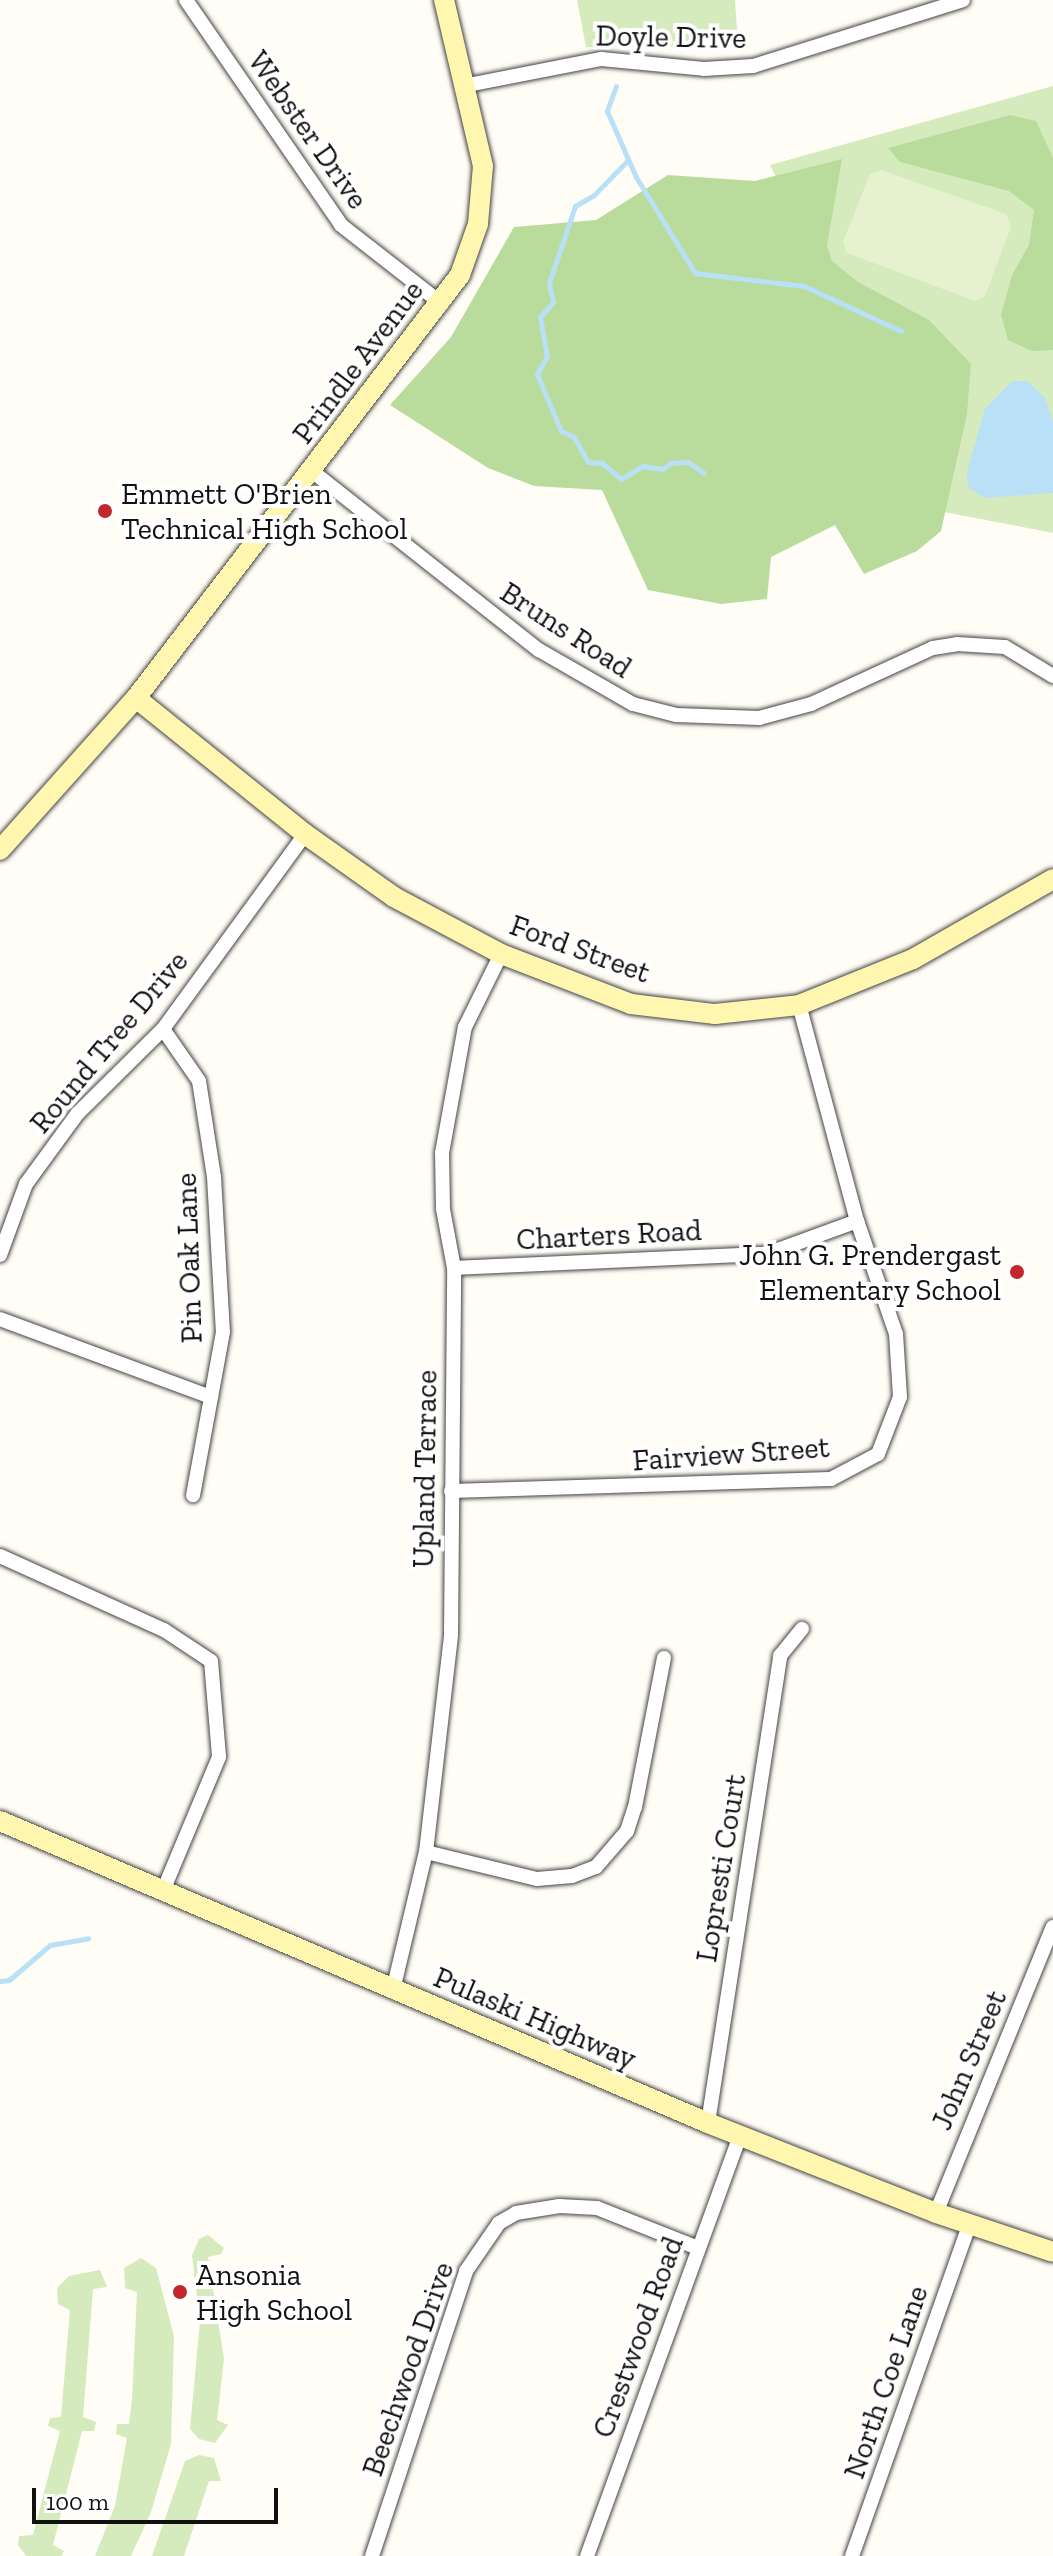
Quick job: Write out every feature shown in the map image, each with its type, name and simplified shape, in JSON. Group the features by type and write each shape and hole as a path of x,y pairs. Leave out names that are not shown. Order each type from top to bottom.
{"main road":[{"name":"Prindle Avenue","path":"0,850 136,698 442,304 472,246 482,195 480,142 444,0"},
{"name":"Ford Street","path":"136,698 305,834 394,897 501,954 597,994 659,1009 715,1014 799,1005 913,959 1053,879"},
{"name":"Pulaski Highway","path":"0,1821 162,1893 708,2123 936,2213 1053,2252"}],"street":[{"name":"Webster Drive","path":"186,0 341,225 442,304"},
{"name":"Doyle Drive","path":"468,85 601,59 704,69 753,66 955,1"},
{"name":"Bruns Road","path":"312,471 539,650 633,704 676,715 759,718 811,704 933,648 957,644 1005,647 1053,676"},
{"name":"Round Tree Drive","path":"0,1255 26,1184 78,1113 163,1029 305,834"},
{"name":"Upland Terrace","path":"393,1990 426,1852 451,1635 454,1268 443,1209 444,1138 465,1027 501,954"},
{"name":"Fairview Street","path":"451,1491 831,1479 878,1454 900,1397 896,1334 857,1221 799,1005"},
{"name":"Pin Oak Lane","path":"163,1029 199,1081 214,1177 223,1332 193,1495"},
{"name":"Charters Road","path":"454,1268 767,1254 857,1221"},
{"path":"0,1319 211,1397"},
{"path":"0,1556 164,1630 211,1661 219,1757 162,1893"},
{"name":"Lopresti Court","path":"708,2123 780,1656 802,1629"},
{"path":"426,1852 537,1879 572,1876 596,1867 627,1831 635,1807 664,1658"},
{"name":"John Street","path":"936,2213 1053,1927"},
{"name":"Crestwood Road","path":"587,2556 740,2136"},
{"name":"Beechwood Drive","path":"372,2556 466,2271 499,2223 516,2213 559,2206 597,2208 698,2248"},
{"name":"North Coe Lane","path":"852,2556 969,2225"}],"green space":[{"path":"577,0 735,0 738,46 586,47"},
{"path":"1053,86 1053,533 929,509 908,443 770,165"},
{"path":"1010,115 1036,121 1053,158 1053,350 1032,351 1008,340 1001,315 1012,275 1029,245 1034,210 1009,191 900,162 888,148"},
{"path":"842,159 827,246 832,261 858,282 929,320 971,364 967,414 941,531 917,551 864,574 835,525 771,557 767,599 721,604 648,590 602,490 534,486 488,468 390,405 451,337 514,227 596,220 668,175 755,181"},
{"path":"881,170 1006,214 1011,227 985,296 975,301 847,253 843,242 870,174"},
{"path":"208,2235 224,2248 221,2254 208,2257 224,2359 217,2420 228,2425 215,2443 199,2439 190,2429 200,2321 192,2255 199,2239"},
{"path":"141,2258 156,2268 174,2336 171,2444 151,2512 131,2556 95,2556 115,2506 127,2438 116,2434 117,2424 129,2424 132,2399 137,2292 125,2288 124,2268"},
{"path":"100,2270 107,2287 93,2289 83,2417 96,2422 94,2431 82,2431 53,2545 64,2551 61,2556 26,2556 18,2545 19,2536 33,2535 60,2431 48,2426 50,2418 61,2417 70,2310 58,2304 57,2288 69,2276"},
{"path":"199,2455 214,2458 221,2481 209,2481 184,2556 152,2556 185,2461"}],"water":[{"path":"1012,381 1027,381 1045,398 1053,421 1053,493 985,498 968,487 967,472 985,409"}],"waterway":[{"path":"616,86 607,111 636,177 695,273 804,286 901,331"},
{"path":"628,160 594,195 575,206 549,283 553,302 540,317 547,356 537,374 561,431 574,437 588,462 602,463 621,479 643,466 663,469 670,463 688,462 704,473"},
{"path":"0,1981 9,1980 50,1945 88,1938"}],"place":[{"name":"Emmett O'Brien Technical High School","path":"105,511"},
{"name":"John G. Prendergast Elementary School","path":"1017,1272"},
{"name":"Ansonia High School","path":"180,2292"}]}
